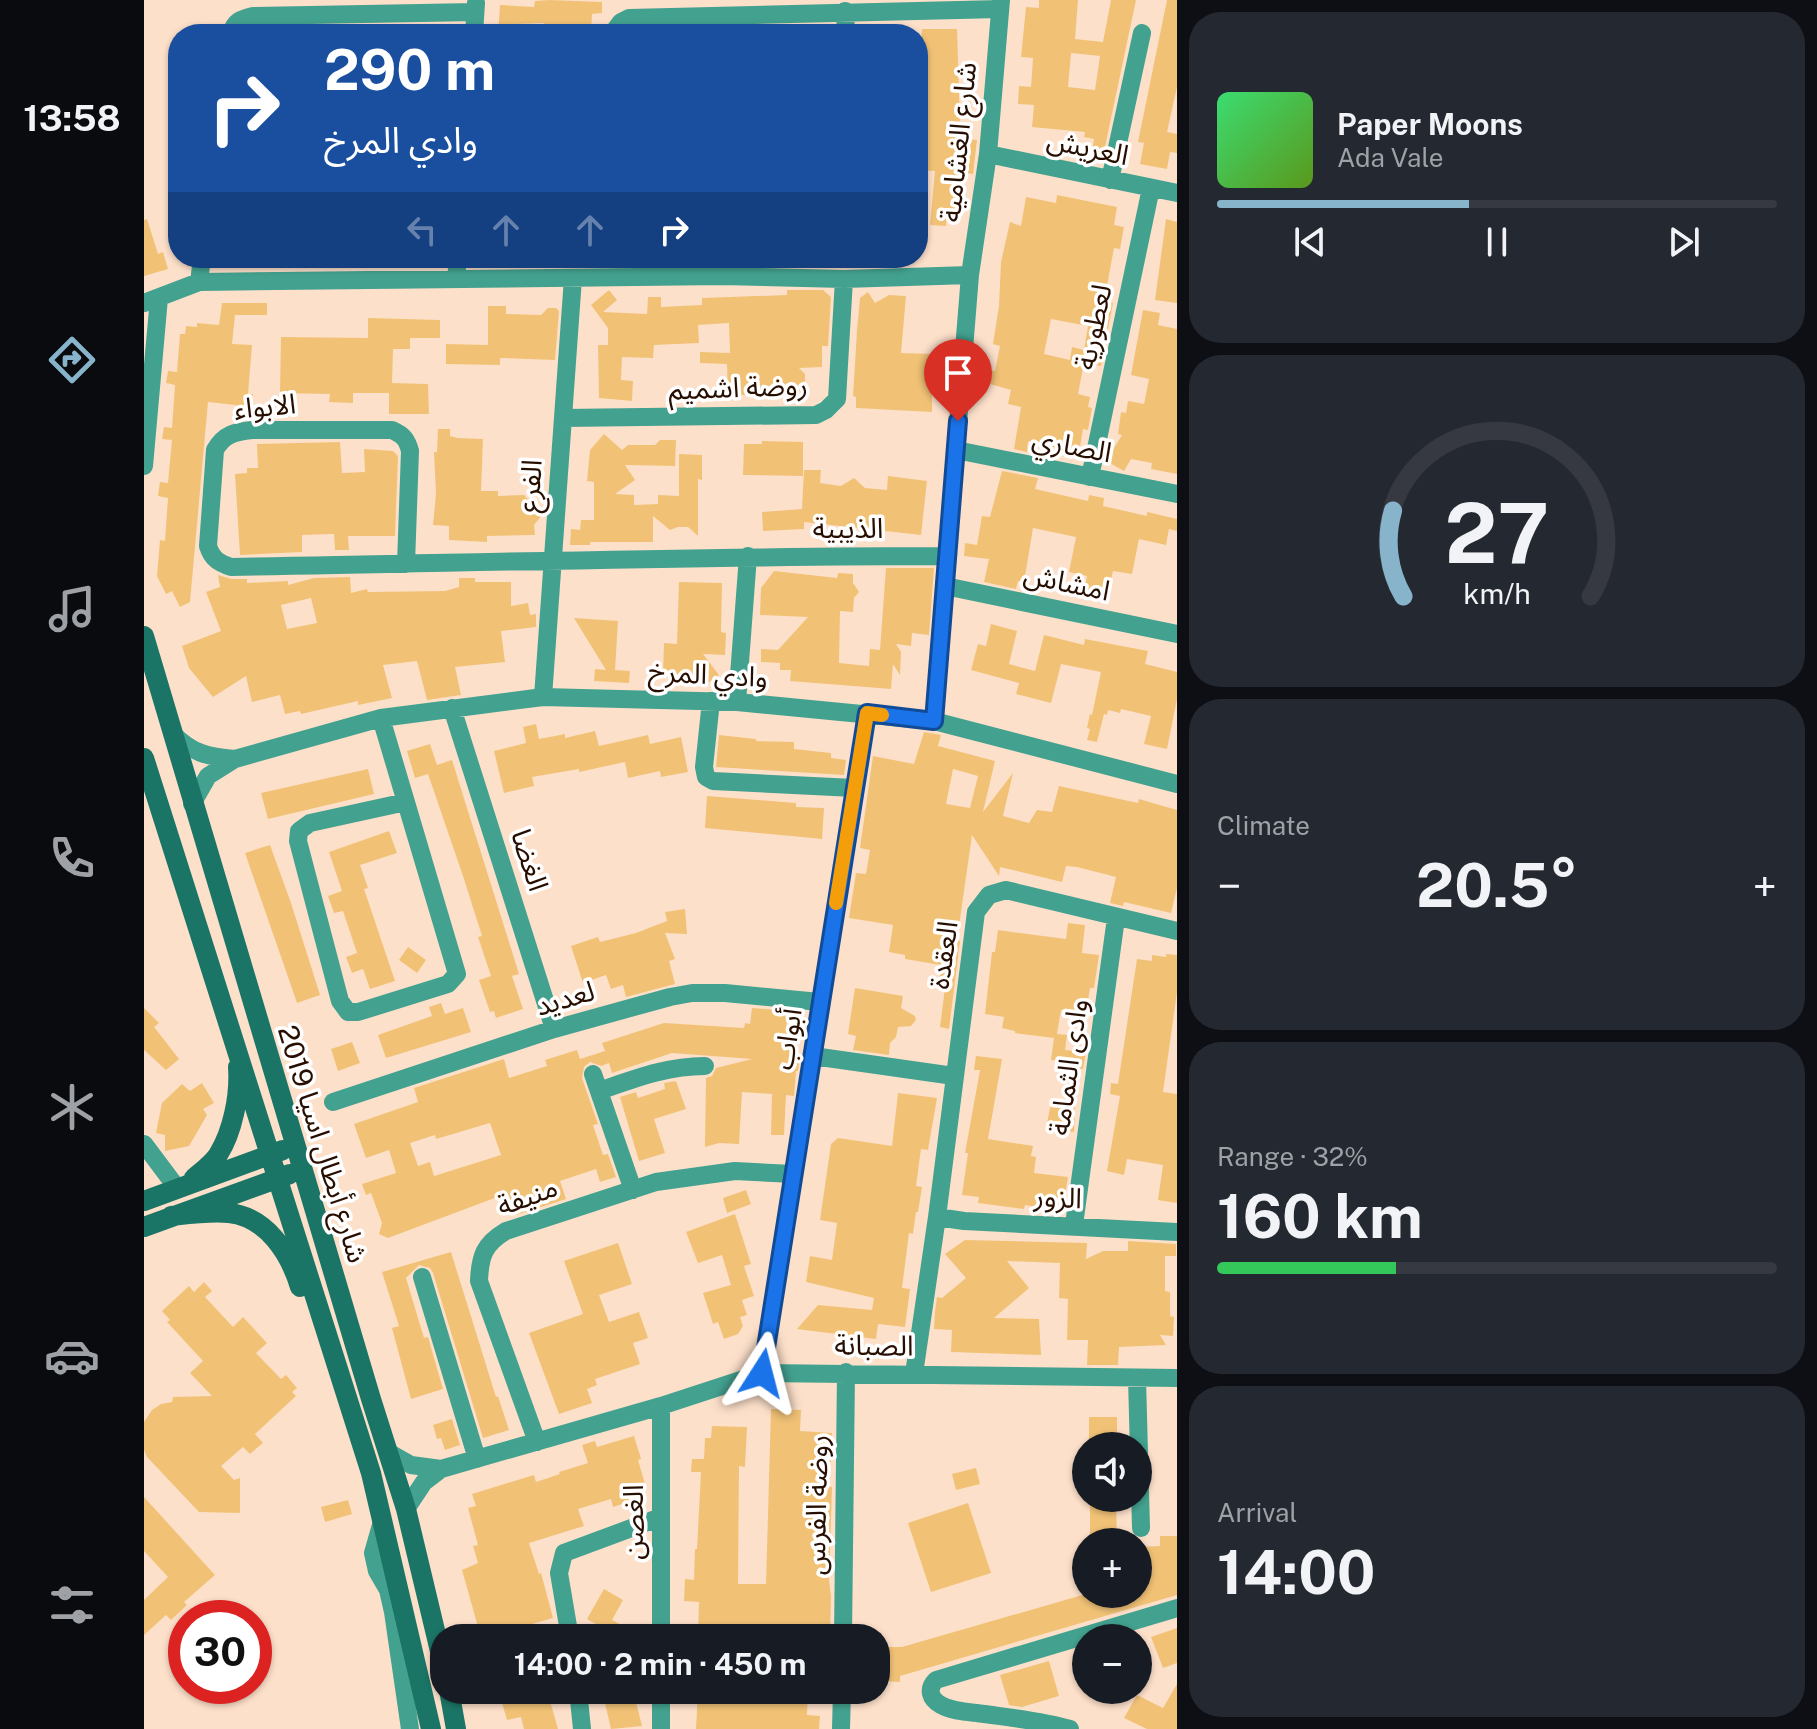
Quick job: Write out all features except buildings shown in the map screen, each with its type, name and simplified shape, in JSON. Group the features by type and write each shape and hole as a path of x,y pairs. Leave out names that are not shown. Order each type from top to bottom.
{"main road":[{"name":"شارع أبطال اسيا 2019","path":"144,636 406,1509 433,1624"},
{"name":"شارع أبطال اسيا 2019","path":"144,758 371,1473 431,1729"},
{"path":"183,1186 217,1157 228,1133 238,1088 236,1044"},
{"path":"144,1201 295,1146"},
{"path":"144,1227 302,1170"},
{"path":"171,1216 232,1213 259,1226 282,1248 298,1280 349,1439 371,1473"},
{"path":"452,1704 456,1729"}],"street":[{"path":"620,24 629,18 1000,5"},
{"name":"شارع الغشامية","path":"934,721 970,275 988,154 1000,5"},
{"path":"236,24 240,19 253,16 476,6"},
{"path":"845,11 846,24"},
{"path":"1110,180 1142,33"},
{"name":"العريش","path":"988,154 1177,193"},
{"name":"لعطورية","path":"1090,477 1151,188"},
{"path":"199,282 201,268"},
{"path":"456,279 457,268"},
{"path":"144,466 152,300 199,282 573,278 709,268"},
{"path":"733,268 844,279 970,275"},
{"name":"الفرع","path":"543,697 573,278"},
{"name":"روضة اشميم","path":"563,418 816,415 837,399 844,279"},
{"name":"الابواء","path":"406,564 410,451 408,441 402,434 392,430 252,430 235,432 221,439 215,450 208,546 211,556 219,563 231,567 553,562"},
{"name":"الصاري","path":"956,450 1177,494"},
{"path":"737,702 748,556"},
{"name":"الذيبية","path":"553,562 748,556 948,556"},
{"name":"امشاش","path":"945,586 1177,634"},
{"name":"وادي المرخ","path":"192,804 208,776 235,759 381,718 543,697 737,702 934,721 1177,784"},
{"path":"711,701 704,767 706,777 713,781 854,788"},
{"name":"الغضا","path":"452,708 554,1029"},
{"name":"أبواب","path":"762,1373 867,713"},
{"path":"381,718 406,802 457,974 448,984 358,1012 348,1012 340,1001 298,841 299,831 310,823 406,802"},
{"name":"وادي المرخ","path":"172,733 200,755 235,759"},
{"name":"العقدة","path":"914,1374 976,912 989,895 1006,890 1177,931"},
{"name":"وادى الثمامة","path":"1074,1225 1116,918"},
{"name":"لعديد","path":"333,1102 554,1029 692,993 765,995 820,1002"},
{"path":"813,1056 954,1076"},
{"path":"633,1190 596,1083 671,1068 705,1066"},
{"path":"144,1144 183,1186"},
{"name":"منيفة","path":"537,1442 479,1281 481,1255 486,1245 506,1231 656,1182 709,1174 765,1171 793,1174"},
{"name":"الزور","path":"937,1217 1177,1232"},
{"path":"422,1277 477,1459"},
{"name":"روضة الفرس","path":"843,1624 846,1372"},
{"name":"الصبانة","path":"388,1452 411,1465 441,1469 661,1406 762,1373 1177,1378"},
{"path":"1137,1378 1141,1528"},
{"name":"الغصن","path":"661,1406 661,1624"},
{"path":"406,1509 424,1482 441,1469"},
{"path":"568,1624 559,1573 564,1553 661,1517"},
{"path":"381,1525 373,1553 393,1612 410,1729"},
{"path":"1070,1729 952,1710 934,1700 930,1693 931,1686 936,1680 1177,1608"},
{"path":"579,1704 582,1729"},
{"path":"661,1704 661,1729"},
{"path":"841,1729 842,1704"}],"slow traffic":[{"path":"836,903 867,713 882,715"}],"route":[{"path":"762,1373 867,713 934,721 958,421"}]}
